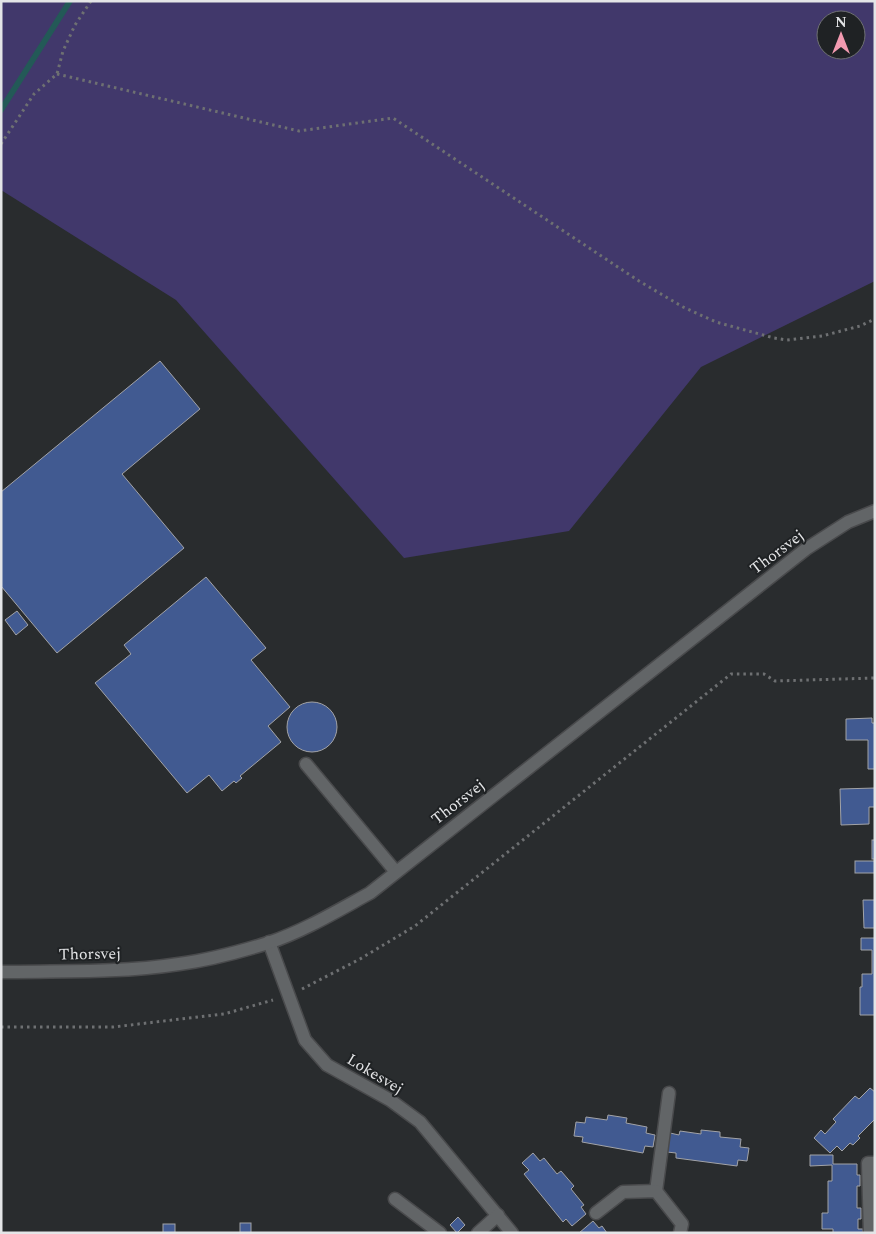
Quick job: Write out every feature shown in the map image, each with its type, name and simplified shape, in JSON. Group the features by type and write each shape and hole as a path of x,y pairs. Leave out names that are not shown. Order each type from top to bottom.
{"street":[{"name":"Thorsvej","path":"1,972 130,969 180,964 215,957 269,942 319,922 370,893 806,549 848,522 875,511"},
{"path":"306,764 396,872"},
{"name":"Lokesvej","path":"269,942 305,1040 328,1065 390,1100 420,1122 512,1233"},
{"path":"669,1093 656,1191 682,1224 680,1233"},
{"path":"870,1233 868,1163 875,1163"},
{"path":"596,1213 623,1192 656,1191"},
{"path":"395,1200 440,1233"},
{"path":"478,1233 498,1215"}],"path":[{"path":"1,144 34,94 57,74 63,50 91,1"},
{"path":"57,74 299,131 393,118 639,281 691,311 716,322 787,340 822,336 860,326 875,319"},
{"path":"1,1027 122,1026 224,1014 288,996 360,959 415,926 731,674 764,674 774,680 875,678"}],"shaded area":[{"path":"1,1 875,1 875,281 701,367 569,531 404,558 176,300 1,190"}],"building":[{"path":"160,361 200,409 122,474 184,548 57,653 1,586 1,492"},
{"path":"206,577 266,648 251,660 290,707 268,726 281,742 240,776 242,778 236,783 234,781 222,791 209,775 187,793 95,683 131,654 124,645"},
{"path":"17,611 28,625 16,635 5,620"},
{"path":"307,702 317,702 330,709 337,722 337,732 330,745 317,752 307,752 298,748 291,741 287,732 287,722 291,713 298,706"},
{"path":"872,718 872,723 875,723 875,769 868,769 868,740 846,740 846,719"},
{"path":"875,788 875,807 869,807 869,824 841,825 840,789"},
{"path":"872,840 875,840 875,859 872,859"},
{"path":"855,861 875,861 875,873 855,873"},
{"path":"863,900 875,900 875,928 864,928"},
{"path":"861,938 875,938 875,1015 860,1015 862,974 872,974 872,950 861,950"},
{"path":"870,1088 875,1092 875,1119 858,1136 860,1138 853,1145 850,1143 842,1151 837,1146 830,1153 814,1138 821,1130 825,1134 836,1122 833,1119 855,1096 859,1099"},
{"path":"608,1115 627,1118 626,1123 647,1127 646,1133 655,1135 653,1147 645,1146 643,1153 582,1142 583,1137 574,1136 576,1122 585,1123 586,1117 607,1120"},
{"path":"701,1130 720,1132 720,1137 741,1139 740,1147 749,1148 747,1161 738,1160 737,1166 676,1158 676,1153 667,1152 670,1133 679,1135 680,1131 701,1134"},
{"path":"533,1153 540,1161 544,1158 557,1174 561,1171 574,1186 571,1189 584,1205 581,1207 586,1214 572,1226 566,1219 563,1222 524,1174 529,1170 522,1163"},
{"path":"810,1155 833,1155 833,1164 857,1164 860,1186 857,1186 857,1208 861,1208 861,1219 858,1219 858,1229 863,1229 863,1233 833,1233 833,1229 822,1229 822,1213 828,1213 828,1181 832,1181 832,1165 810,1166"},
{"path":"458,1217 465,1225 457,1233 450,1225"},
{"path":"593,1221 599,1228 602,1226 607,1233 579,1233"},
{"path":"240,1223 251,1223 251,1233 240,1233"},
{"path":"163,1224 175,1224 175,1233 163,1233"}],"waterway":[{"path":"1,110 70,1"}]}
